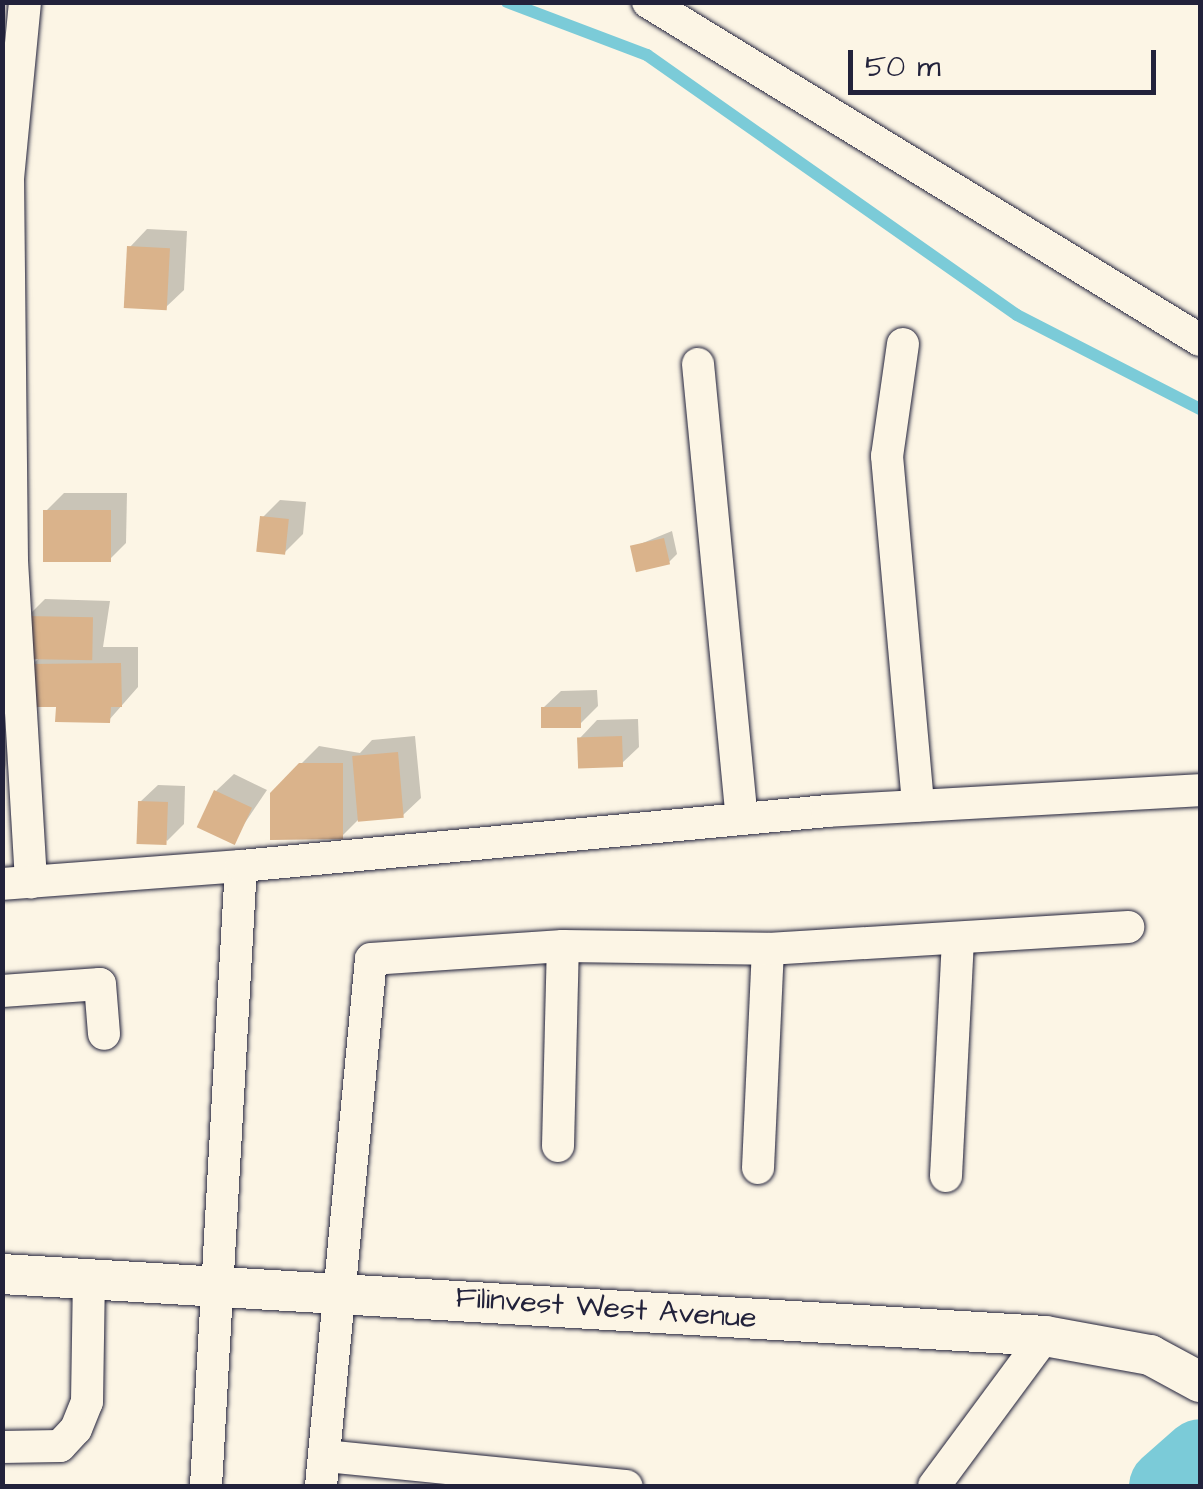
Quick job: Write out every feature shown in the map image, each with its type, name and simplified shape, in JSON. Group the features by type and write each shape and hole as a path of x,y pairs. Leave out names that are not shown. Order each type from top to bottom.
{"street":[{"path":"25,2 8,178 17,883 742,819 1200,790"},
{"path":"648,2 1200,340"},
{"path":"903,344 887,456 918,806"},
{"path":"698,364 742,819"},
{"path":"206,1486 241,866"},
{"path":"628,1486 323,1471 344,1291 370,959 563,946 768,949 1128,927"},
{"path":"946,1176 958,938"},
{"path":"558,1146 563,946"},
{"path":"758,1168 768,949"},
{"path":"2,991 100,984 104,1034"},
{"name":"Filinvest West Avenue","path":"2,1274 344,1291 1045,1336 1150,1355 1200,1382"},
{"path":"2,1447 60,1446 76,1429 87,1402 89,1279"},
{"path":"934,1486 1045,1336"}],"building":[{"path":"127,246 170,248 167,310 124,308"},
{"path":"43,510 111,510 111,562 43,562"},
{"path":"260,516 289,519 285,555 256,552"},
{"path":"664,538 670,564 636,572 630,546"},
{"path":"25,616 93,617 92,660 24,659"},
{"path":"121,663 122,707 111,707 110,723 55,722 56,707 30,707 30,664"},
{"path":"541,707 581,707 581,728 541,728"},
{"path":"622,736 623,767 578,769 577,738"},
{"path":"398,752 404,818 358,822 352,756"},
{"path":"299,763 343,763 343,839 270,840 270,793"},
{"path":"214,790 252,808 235,845 197,827"},
{"path":"138,801 168,802 166,845 136,844"}],"waterway":[{"path":"507,2 647,55 1017,315 1200,409"},
{"path":"1166,1486 1200,1456"}]}
